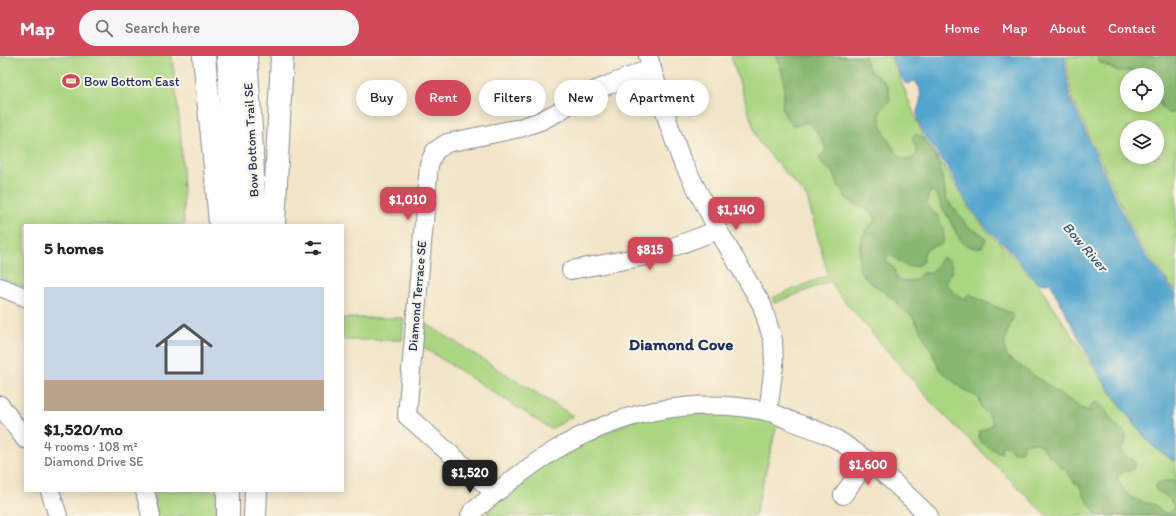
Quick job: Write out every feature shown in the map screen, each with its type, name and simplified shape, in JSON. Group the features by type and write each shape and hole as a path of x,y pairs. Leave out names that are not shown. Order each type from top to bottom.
{"highway":[{"path":"204,56 220,224"},
{"name":"Bow Bottom Trail SE","path":"228,56 235,224"},
{"name":"Bow Bottom Trail SE","path":"246,56 255,224"},
{"path":"274,224 282,56"},
{"path":"228,492 228,516"},
{"path":"255,516 256,492"}],"street":[{"path":"650,62 665,114 681,159 718,230 762,305 773,341 774,365 768,412"},
{"name":"Diamond Terrace SE","path":"495,493 407,416 429,164 435,151 447,143 520,128 533,123 558,112 580,97 608,85 650,62"},
{"path":"571,270 652,255 718,230"},
{"path":"0,287 24,297"},
{"path":"0,405 24,438"},
{"path":"470,516 472,512 495,493 540,460 577,438 606,425 631,417 657,410 690,406 718,406 768,412 834,438 868,460 929,516"},
{"path":"843,495 868,460"},
{"path":"50,492 58,516"},
{"path":"145,492 150,516"},
{"path":"487,516 495,493"}],"green space":[{"path":"0,56 172,56 181,137 184,224 24,224 24,287 0,277"},
{"path":"731,56 889,56 899,76 923,136 946,169 968,207 989,233 1037,283 1120,406 1150,444 1176,463 1176,516 1047,516 933,404 837,292 831,281 774,303 772,298 828,275 807,197 758,141"},
{"path":"776,56 865,56 867,66 871,72 883,80 888,87 890,101 881,109 880,113 880,120 887,139 899,155 906,159 912,159 917,152 912,137 916,134 924,139 939,162 947,200 967,226 983,235 986,239 982,247 975,248 964,243 960,239 941,206 937,195 932,191 928,197 927,204 930,210 936,214 942,225 944,237 942,244 928,249 924,253 923,262 919,265 906,265 891,255 887,258 886,262 893,267 898,280 916,280 922,273 932,271 942,257 950,261 953,270 945,282 956,294 963,299 970,294 1011,313 1014,316 1005,341 1005,351 1007,357 1081,408 1090,412 1090,406 1098,402 1112,420 1125,433 1126,439 1121,450 1126,457 1134,460 1136,465 1133,469 1119,474 1118,479 1124,491 1132,498 1145,503 1154,504 1163,513 1168,513 1174,507 1173,504 1169,499 1156,490 1156,485 1166,481 1173,481 1176,484 1176,516 1098,516 1083,495 1079,485 1075,483 1064,468 1060,467 1037,443 1027,443 1021,451 1017,452 1014,452 1009,447 1004,446 1001,449 1003,453 998,452 980,440 980,431 989,427 992,424 992,421 981,407 979,398 963,389 943,373 913,317 888,295 867,280 860,271 860,241 867,228 876,218 869,210 854,204 846,198 832,171 824,166 819,157 826,150 819,135 813,127 807,122 792,125 787,119 782,105 784,80"},
{"path":"1068,56 1176,56 1176,292 1138,241 1071,96 1067,61"},
{"path":"1097,56 1176,56 1176,94 1173,95 1173,113 1168,113 1164,109 1164,68 1120,68 1120,71 1118,71 1099,62"},
{"path":"344,318 404,318 402,340 344,340"},
{"path":"425,323 573,416 551,429 423,347"},
{"path":"657,410 779,416 755,516 487,516 495,493 530,467"},
{"path":"153,492 217,492 217,516 157,516"}],"water":[{"name":"Bow River","path":"891,56 1066,56 1065,61 1069,96 1136,242 1176,294 1176,462 1151,444 1121,406 1090,359 1050,282 1042,284 1037,282 1006,246 990,232 969,206 948,168 925,136 918,120 917,113 921,97 920,89 916,82 913,81 909,84 905,83"}],"place":[{"name":"Bow Bottom East","path":"71,81"}],"district":[{"name":"Diamond Cove","path":"681,344"}]}
